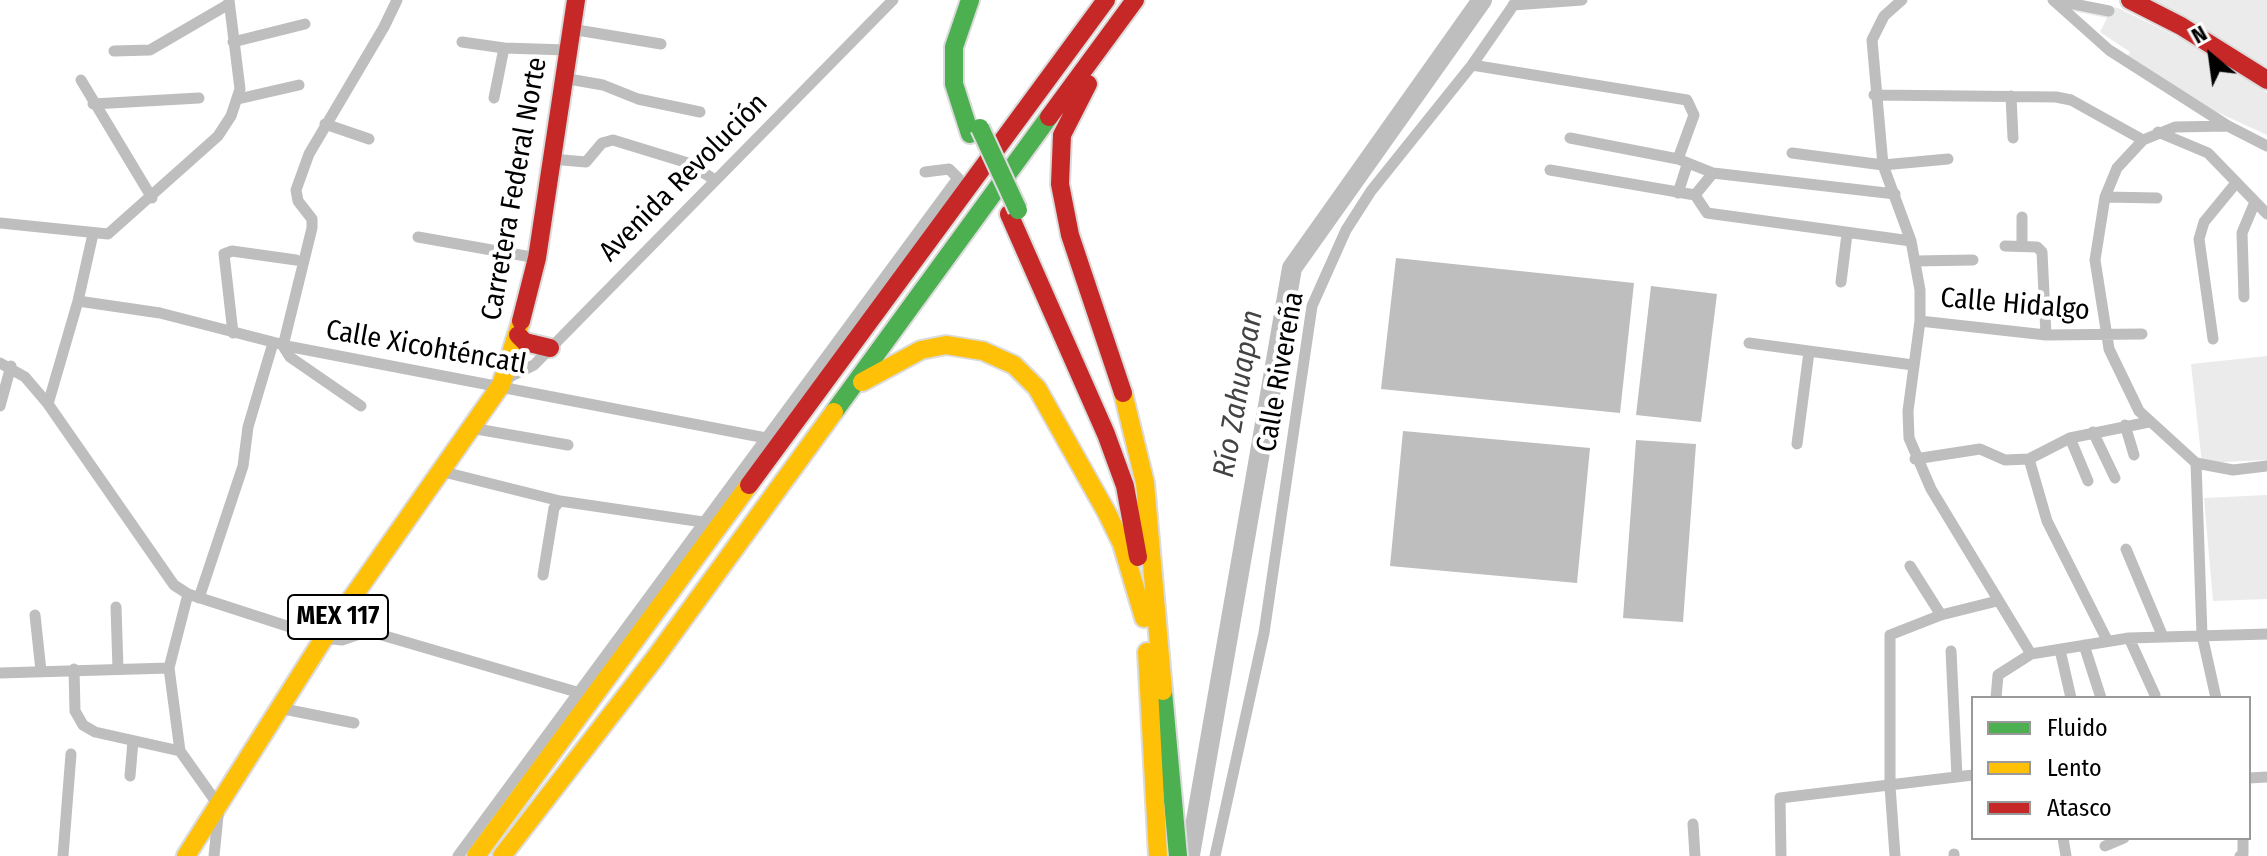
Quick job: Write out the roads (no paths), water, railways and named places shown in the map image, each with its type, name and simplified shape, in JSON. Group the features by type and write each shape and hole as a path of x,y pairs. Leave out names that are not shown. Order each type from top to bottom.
{"main road":[{"name":"Carretera Federal Norte","path":"502,383 518,335 537,258 576,0"},
{"path":"970,0 954,47 954,84 1121,441 1148,525"},
{"path":"975,131 966,47 983,0"},
{"path":"1083,29 1088,0"},
{"path":"476,856 1106,0"},
{"path":"502,856 655,658 1135,0"},
{"path":"2130,0 2181,26 2267,80"},
{"path":"1097,52 1096,69 1062,135 1060,184 1070,235 1137,441 1148,525 1165,784 1158,856"},
{"path":"1014,212 1125,486 1136,539 1165,784 1178,856"},
{"path":"518,335 525,342 550,348"},
{"path":"847,393 878,370 921,350 946,345 983,351 1014,365 1037,388 1107,513 1122,544 1144,618"},
{"name":"MEX 117","path":"186,856 324,638 502,383"}],"street":[{"path":"214,856 219,806 180,751 169,668 243,466 248,427 278,344 312,228 312,219 298,201 296,190 325,124 397,0"},
{"name":"Avenida Revolución","path":"502,383 527,370 550,348 893,0"},
{"path":"1515,2 1582,0"},
{"path":"1902,0 1884,16 1872,40 1874,95 1883,165 1911,241 1915,261 1920,321 1908,411 1915,459 2031,654"},
{"path":"2053,0 2109,11"},
{"path":"2053,0 2109,50 2228,126 2267,146"},
{"path":"0,223 98,234 115,230 218,136 238,99 229,2 150,50 114,51"},
{"name":"Calle Rivereña","path":"1215,856 1264,633 1312,306 1346,230 1371,191 1472,65 1515,2"},
{"path":"233,42 305,24"},
{"path":"571,29 661,44"},
{"path":"462,42 504,48 567,50"},
{"path":"494,98 504,48"},
{"path":"1472,65 1687,100 1694,115 1678,193"},
{"path":"563,78 603,85 638,99 700,112"},
{"path":"81,80 152,198"},
{"path":"238,99 299,85"},
{"path":"1874,95 2011,96 2071,100 2143,140"},
{"path":"2011,96 2013,138"},
{"path":"93,104 199,98"},
{"path":"325,124 369,139"},
{"path":"2228,126 2175,127 2143,140 2117,168 2105,197 2095,260 2106,336 2125,385 2149,422 2196,463 2233,470 2267,466"},
{"path":"2157,132 2208,153 2267,214"},
{"path":"1570,138 1682,162 1713,173 1895,194"},
{"path":"551,159 580,164 593,158 605,141 613,140 688,163 715,180"},
{"path":"1792,153 1883,165 1948,159"},
{"path":"458,856 958,178 949,169 925,172"},
{"path":"1550,170 1695,195 1707,213 1911,241"},
{"path":"1695,195 1713,173"},
{"path":"2213,339 2199,239 2204,222 2236,183"},
{"path":"2105,197 2157,198"},
{"path":"2244,297 2242,233 2255,202"},
{"path":"2022,217 2022,246"},
{"path":"48,404 98,234"},
{"path":"1841,282 1847,234"},
{"path":"418,237 537,258"},
{"path":"2005,246 2037,247 2042,252 2046,335"},
{"path":"233,333 224,254 232,251 296,260"},
{"path":"1915,261 1973,260"},
{"name":"Calle Xicohténcatl","path":"78,301 160,313 278,344 502,383 766,438"},
{"name":"Calle Hidalgo","path":"1920,321 2046,335 2142,334"},
{"path":"1749,343 1913,365"},
{"path":"278,344 290,357 361,406"},
{"path":"1797,444 1809,352"},
{"path":"6,365 48,404 174,585 193,596 324,638 342,640 368,631 580,693"},
{"path":"0,406 6,365"},
{"path":"1915,459 1980,449 2005,460 2029,459 2070,438 2149,422"},
{"path":"2125,425 2134,455"},
{"path":"471,428 568,445"},
{"path":"2093,432 2115,478"},
{"path":"2070,438 2088,481"},
{"path":"2029,459 2047,521 2107,640"},
{"path":"2196,463 2202,635 2216,696"},
{"path":"440,471 560,501 703,522"},
{"path":"543,575 554,508 560,501"},
{"path":"2126,549 2163,637"},
{"path":"1910,566 1941,615"},
{"path":"1895,856 1890,786 1890,635 1941,615 1997,601"},
{"path":"116,607 118,669"},
{"path":"35,615 41,671"},
{"path":"1996,696 1998,675 2031,654 2129,638 2267,634"},
{"path":"2129,638 2155,695"},
{"path":"2084,645 2100,696"},
{"path":"2060,650 2071,696"},
{"path":"1951,651 1957,777"},
{"path":"0,673 169,668"},
{"path":"74,669 75,711 83,725 95,732 180,751"},
{"path":"279,708 354,723"},
{"path":"130,776 133,741"},
{"path":"63,856 71,754"},
{"path":"1781,856 1780,798 1971,775"},
{"path":"1693,824 1695,856"}],"waterway":[{"name":"Río Zahuapan","path":"1190,855 1292,268 1482,0"}]}
